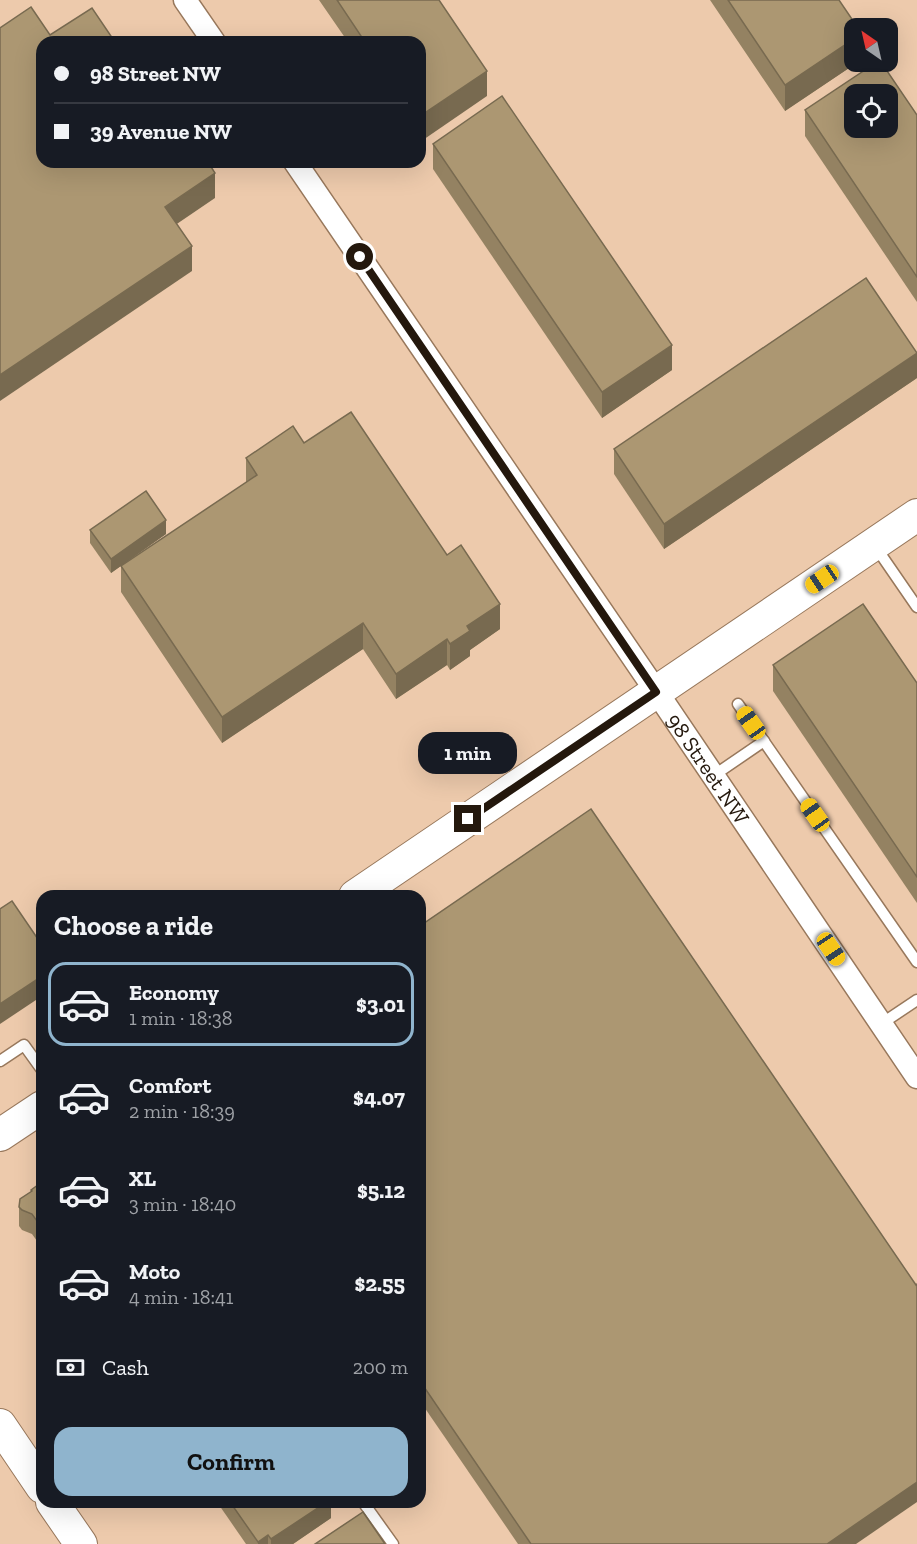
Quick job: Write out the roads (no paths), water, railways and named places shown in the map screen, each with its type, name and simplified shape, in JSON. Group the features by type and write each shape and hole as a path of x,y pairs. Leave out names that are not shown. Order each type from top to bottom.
{"street":[{"path":"185,0 210,36"},
{"name":"98 Street NW","path":"299,168 917,1077"},
{"path":"364,890 917,515"},
{"path":"0,1135 36,1111"},
{"path":"0,1425 36,1478"},
{"path":"56,1508 81,1544"}],"lane":[{"path":"874,544 917,607"},
{"path":"738,704 917,962"},
{"path":"713,776 764,741"},
{"path":"881,1024 917,1000"},
{"path":"0,1061 24,1045 36,1062"},
{"path":"367,1508 393,1544"}]}
